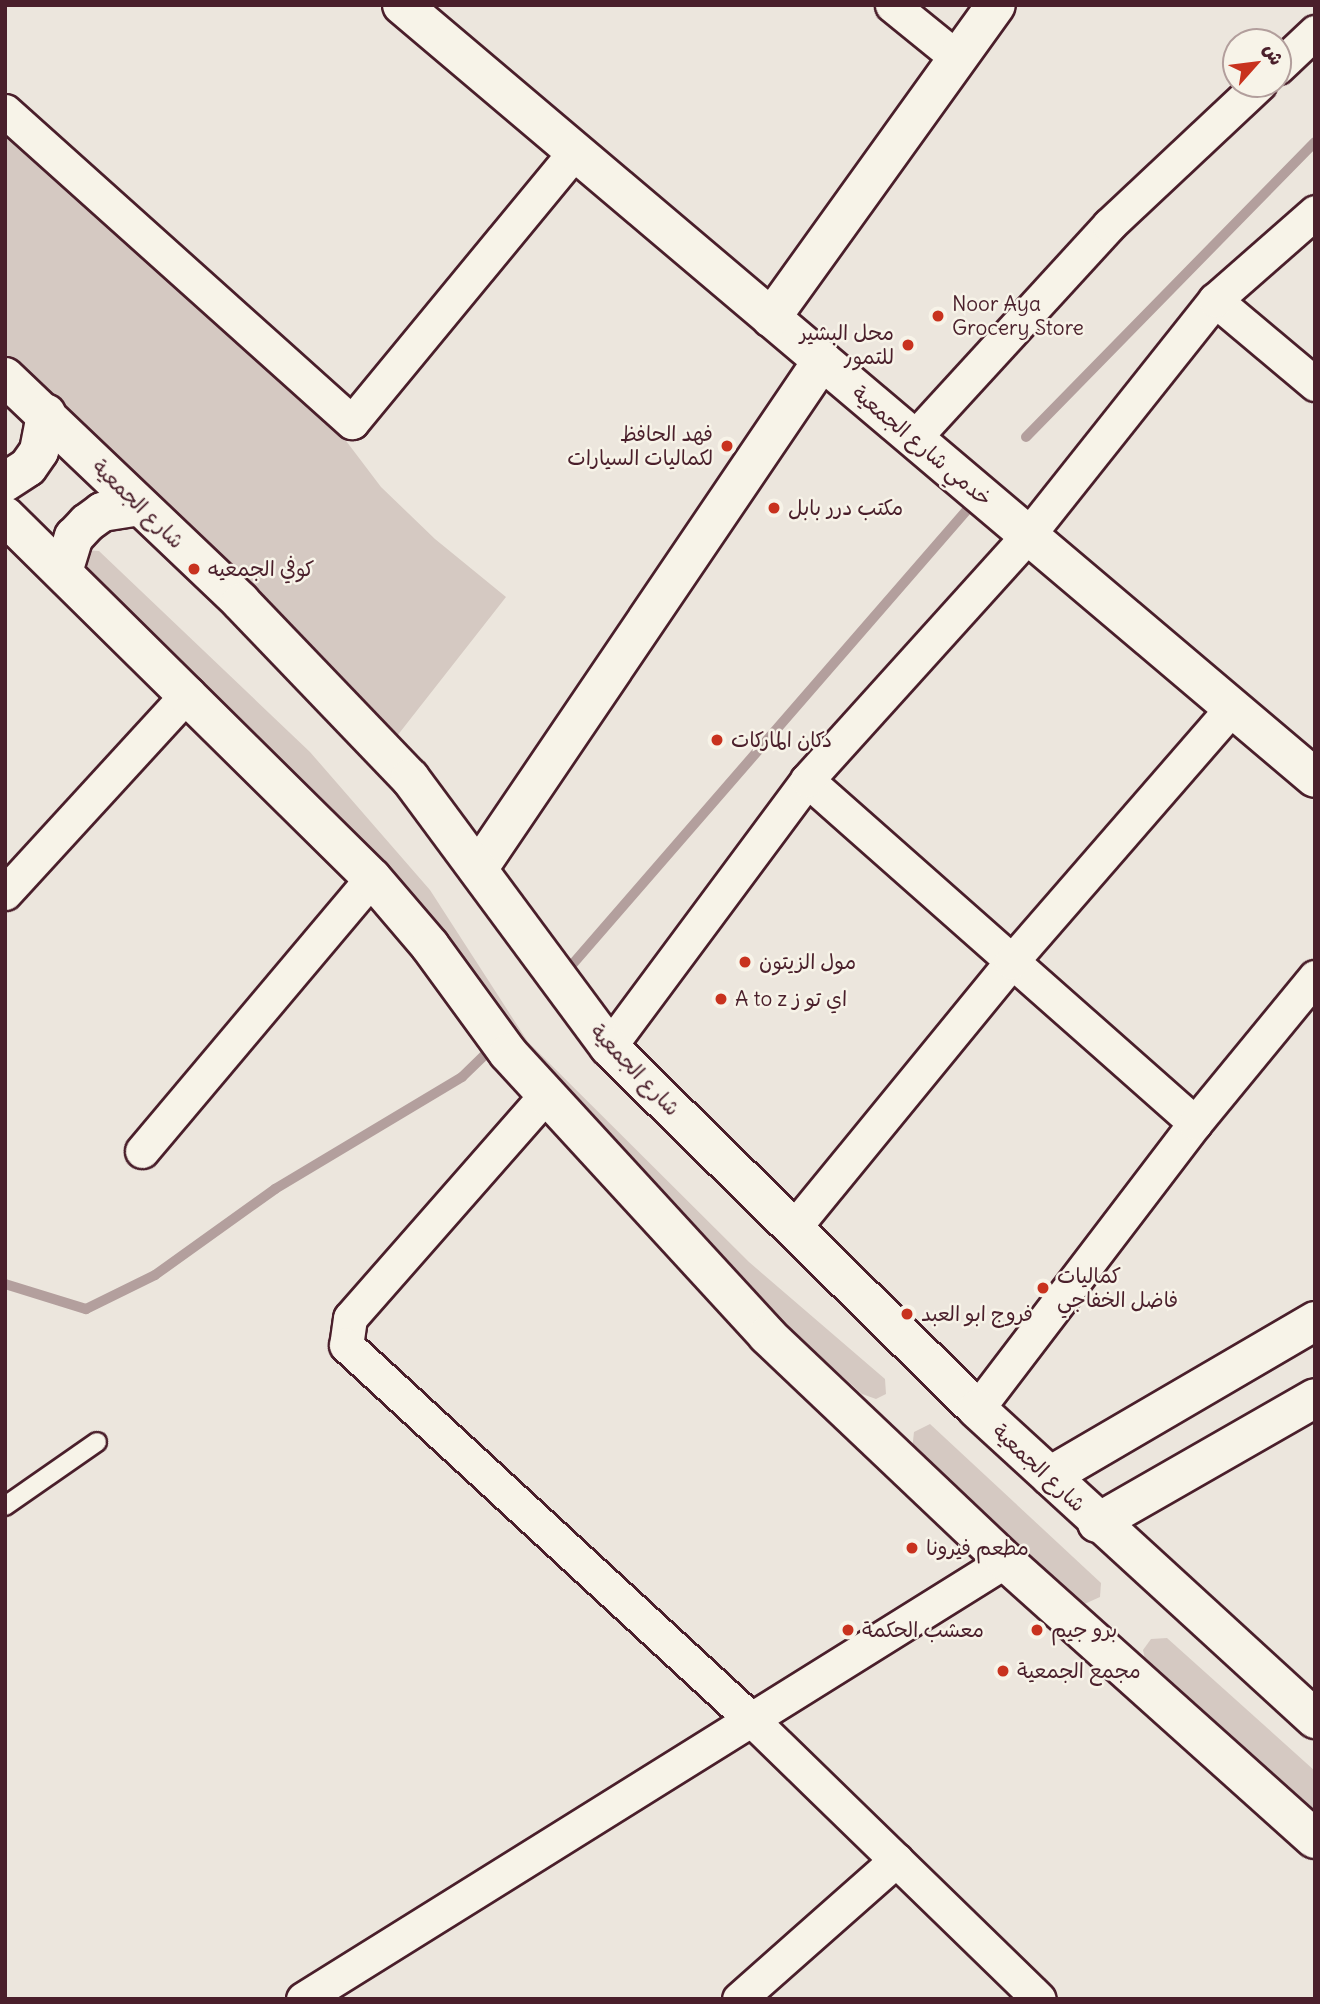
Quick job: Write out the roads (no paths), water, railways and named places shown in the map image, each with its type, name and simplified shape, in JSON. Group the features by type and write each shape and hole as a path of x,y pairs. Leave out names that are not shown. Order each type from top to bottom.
{"main road":[{"name":"خدمي شارع الجمعية","path":"402,5 1315,778"},
{"path":"771,317 996,5"},
{"path":"478,869 822,361"},
{"name":"شارع الجمعية","path":"5,377 241,602 410,778 478,869 524,938 609,1047 792,1230 977,1409 1097,1523 1315,1718"},
{"path":"5,482 28,467 39,451 46,414"},
{"path":"63,572 74,537 87,523 102,512 139,506"},
{"path":"5,516 372,878 545,1096 767,1335 1005,1561 1315,1839"},
{"path":"1050,1476 1107,1446 1315,1321"},
{"path":"1097,1523 1315,1398"},
{"path":"1107,1446 1088,1462 1082,1476 1086,1491 1102,1503 1120,1506 1144,1498"}],"street":[{"path":"892,5 956,57"},
{"path":"1292,54 1315,32"},
{"path":"914,438 1109,225 1244,98"},
{"path":"5,111 352,422 575,151"},
{"path":"609,1047 807,780 1028,536 1215,300 1315,212"},
{"path":"1215,300 1315,384"},
{"path":"11,875 187,693"},
{"path":"792,1230 1011,962 1232,708"},
{"path":"807,780 1195,1123"},
{"path":"142,1151 372,878"},
{"path":"977,1409 1195,1123 1315,977"},
{"path":"545,1096 350,1318 346,1345 754,1722 1039,1999"},
{"path":"303,1999 754,1722 1005,1561"},
{"path":"739,1999 896,1860"}],"lane":[{"path":"5,1506 97,1442"}],"waterway":[{"path":"1026,437 1315,142"},
{"path":"564,974 973,503"},
{"path":"5,1284 86,1309 155,1275 275,1189 462,1077 494,1046"}],"place":[{"name":"Noor Aya Grocery Store","path":"938,316"},
{"name":"محل البشير للتمور","path":"908,345"},
{"name":"فهد الحافظ لكماليات السيارات","path":"727,446"},
{"name":"مكتب درر بابل","path":"774,508"},
{"name":"كوفي الجمعيه","path":"194,569"},
{"name":"دكان الماركات","path":"717,740"},
{"name":"مول الزيتون","path":"745,962"},
{"name":"A to z اي تو ز","path":"721,999"},
{"name":"كماليات فاضل الخفاجي","path":"1043,1288"},
{"name":"فروج ابو العبد","path":"907,1314"},
{"name":"مطعم فيرونا","path":"912,1548"},
{"name":"معشب الحكمة","path":"848,1630"},
{"name":"برو جيم","path":"1037,1630"},
{"name":"مجمع الجمعية","path":"1003,1671"}]}
